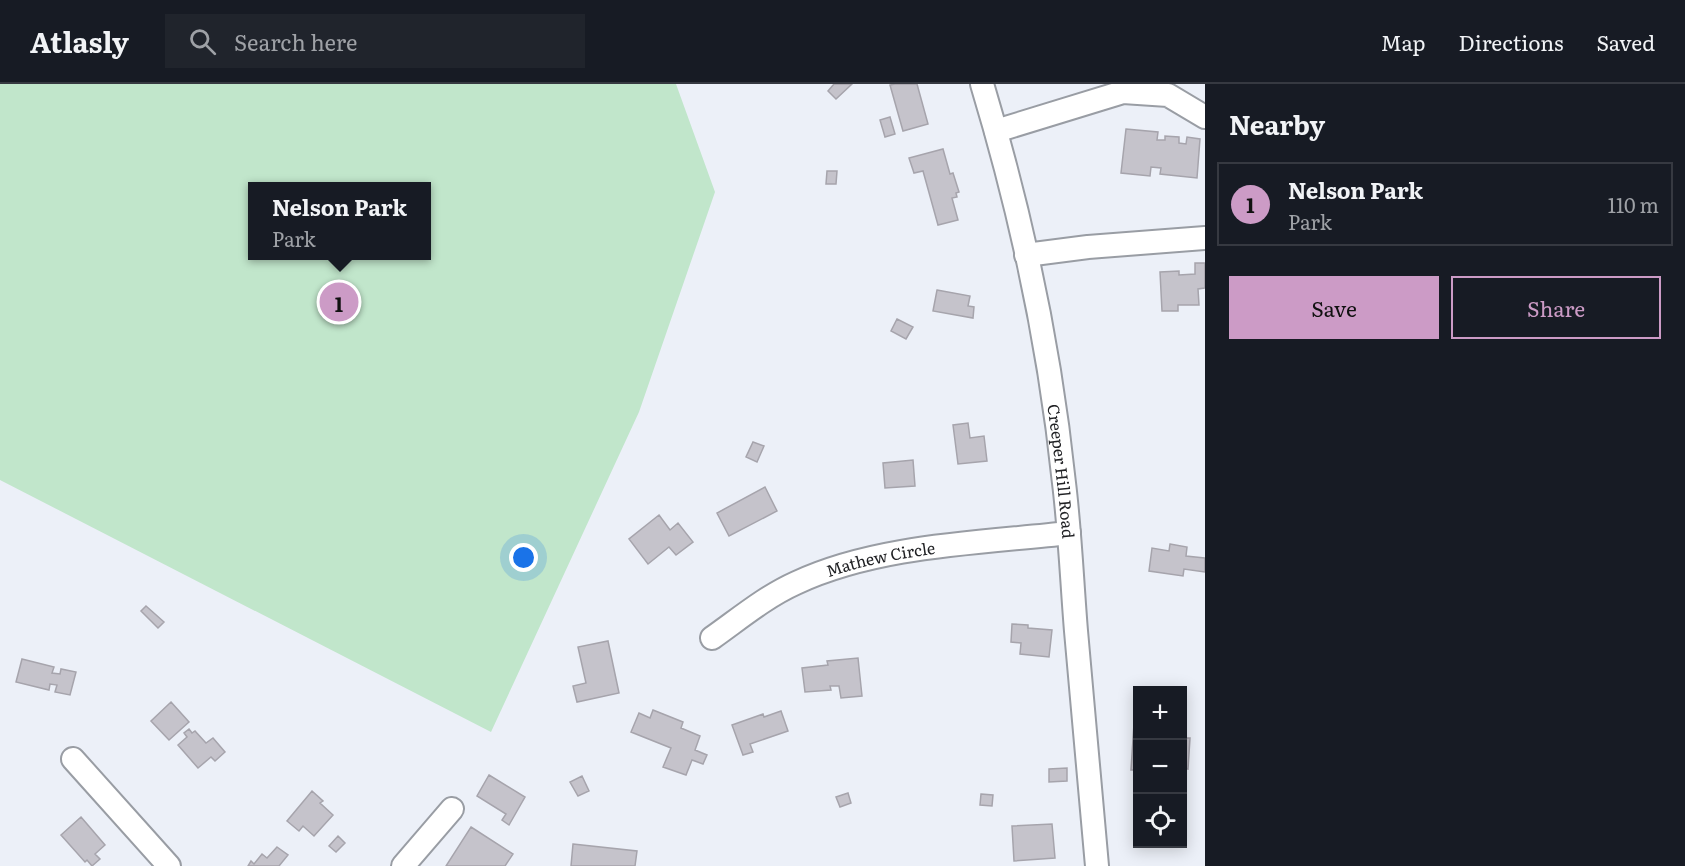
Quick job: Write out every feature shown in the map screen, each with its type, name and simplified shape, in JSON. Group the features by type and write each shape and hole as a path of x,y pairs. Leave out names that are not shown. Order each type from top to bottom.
{"street":[{"name":"Creeper Hill Road","path":"982,84 996,131 1026,255 1053,400 1069,533 1097,866"},
{"path":"996,131 1123,92 1168,95 1205,117"},
{"path":"1026,255 1088,247 1205,238"},
{"name":"Mathew Circle","path":"711,638 761,603 795,583 834,567 873,557 922,549 1069,533"},
{"path":"73,759 169,866"},
{"path":"403,866 452,809"}],"green space":[{"path":"0,84 676,84 715,192 639,412 491,732 0,480"}],"building":[{"path":"834,84 852,84 836,99 828,91"},
{"path":"917,84 928,124 903,131 890,85"},
{"path":"890,117 895,134 885,137 880,120"},
{"path":"1126,129 1158,132 1157,140 1165,140 1165,136 1179,137 1179,143 1186,144 1187,137 1200,139 1197,178 1160,174 1161,168 1151,167 1150,176 1121,173"},
{"path":"943,149 950,174 953,173 959,192 956,193 957,197 952,198 958,220 938,225 923,171 914,173 909,158"},
{"path":"827,171 837,171 836,184 826,184"},
{"path":"1195,263 1205,263 1205,288 1198,289 1199,305 1178,305 1178,311 1162,311 1160,272 1179,271 1179,275 1195,274"},
{"path":"937,290 970,296 968,306 974,307 973,318 933,311"},
{"path":"897,319 913,327 906,339 891,331"},
{"path":"968,423 970,438 984,436 987,461 958,464 953,425"},
{"path":"753,442 764,446 757,462 746,457"},
{"path":"913,460 915,486 885,488 883,463"},
{"path":"765,487 777,511 729,536 717,513"},
{"path":"659,515 670,530 678,523 693,542 676,555 669,547 648,564 629,539"},
{"path":"1170,544 1187,547 1186,556 1205,558 1205,572 1184,569 1183,576 1149,571 1152,548 1169,551"},
{"path":"146,606 164,622 158,628 141,611"},
{"path":"1012,624 1052,630 1049,657 1020,654 1021,643 1011,642"},
{"path":"608,641 619,693 577,702 573,686 586,683 578,647"},
{"path":"858,658 862,696 841,698 839,686 830,686 831,690 805,692 802,668 828,665 827,661"},
{"path":"22,659 54,667 52,673 60,674 61,669 76,672 70,695 55,692 57,685 50,684 49,690 16,682"},
{"path":"171,702 189,722 169,740 151,721"},
{"path":"653,710 683,722 681,728 700,736 695,750 707,755 703,764 692,760 686,775 663,767 671,748 631,732 639,713 650,718"},
{"path":"781,711 788,731 750,744 753,752 743,755 732,725 763,714 764,717"},
{"path":"189,729 192,733 195,731 206,743 213,738 225,752 215,761 211,757 198,768 178,745 187,737 184,733"},
{"path":"1187,738 1190,738 1188,769"},
{"path":"1133,739 1133,770 1131,770"},
{"path":"1067,768 1067,781 1049,782 1049,769"},
{"path":"489,775 525,797 509,825 502,820 506,814 477,796"},
{"path":"582,776 589,791 578,796 570,782"},
{"path":"312,791 323,801 320,803 333,815 314,836 303,826 299,831 287,821"},
{"path":"848,793 851,803 840,807 836,797"},
{"path":"981,794 993,795 992,806 980,805"},
{"path":"81,817 105,845 95,854 100,859 92,866 87,860 85,862 61,835"},
{"path":"1052,824 1055,858 1014,861 1012,826"},
{"path":"471,827 513,854 505,866 446,866"},
{"path":"338,836 345,843 336,852 329,846"},
{"path":"573,844 637,851 635,866 571,866"},
{"path":"277,847 288,855 279,866 248,866 251,861 254,864 262,854 267,858"}],"place":[{"name":"Nelson Park","path":"339,302"}]}
